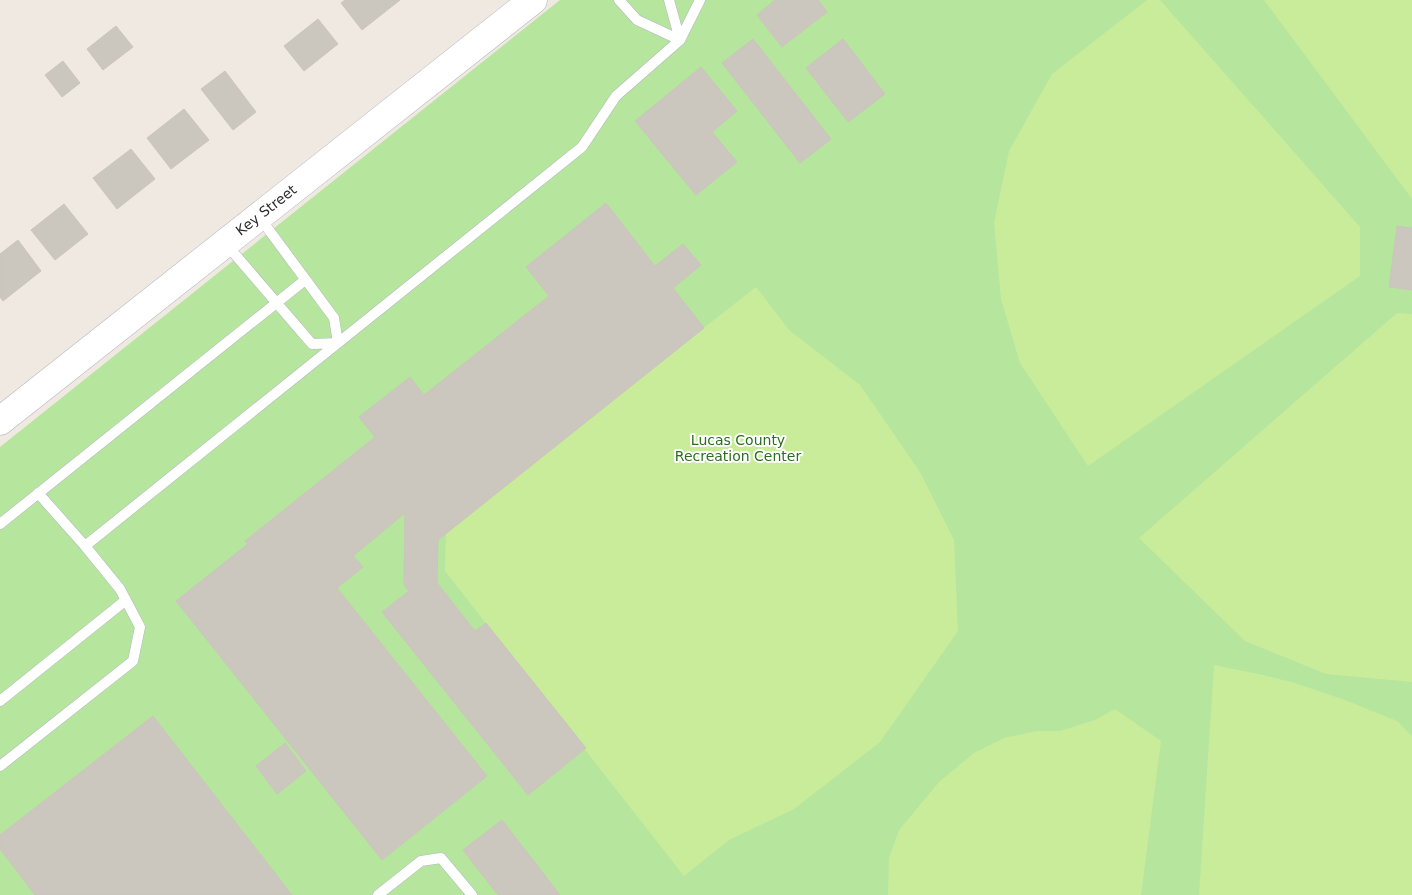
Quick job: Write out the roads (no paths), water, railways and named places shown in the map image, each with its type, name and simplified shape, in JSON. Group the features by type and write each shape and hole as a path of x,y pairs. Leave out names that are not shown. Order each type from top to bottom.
{"street":[{"name":"Key Street","path":"0,421 533,0"}],"lane":[{"path":"619,0 637,20 680,40"},
{"path":"669,0 680,40"},
{"path":"85,546 582,147 616,96 680,40 700,0"},
{"path":"259,216 334,318 338,344"},
{"path":"225,243 312,344 338,344"},
{"path":"0,524 305,280"},
{"path":"0,766 134,661 140,627 120,589 38,493"},
{"path":"0,701 126,600"},
{"path":"378,895 421,861 441,858 472,895"}],"park label":[{"name":"Lucas County Recreation Center","path":"738,448"}]}
